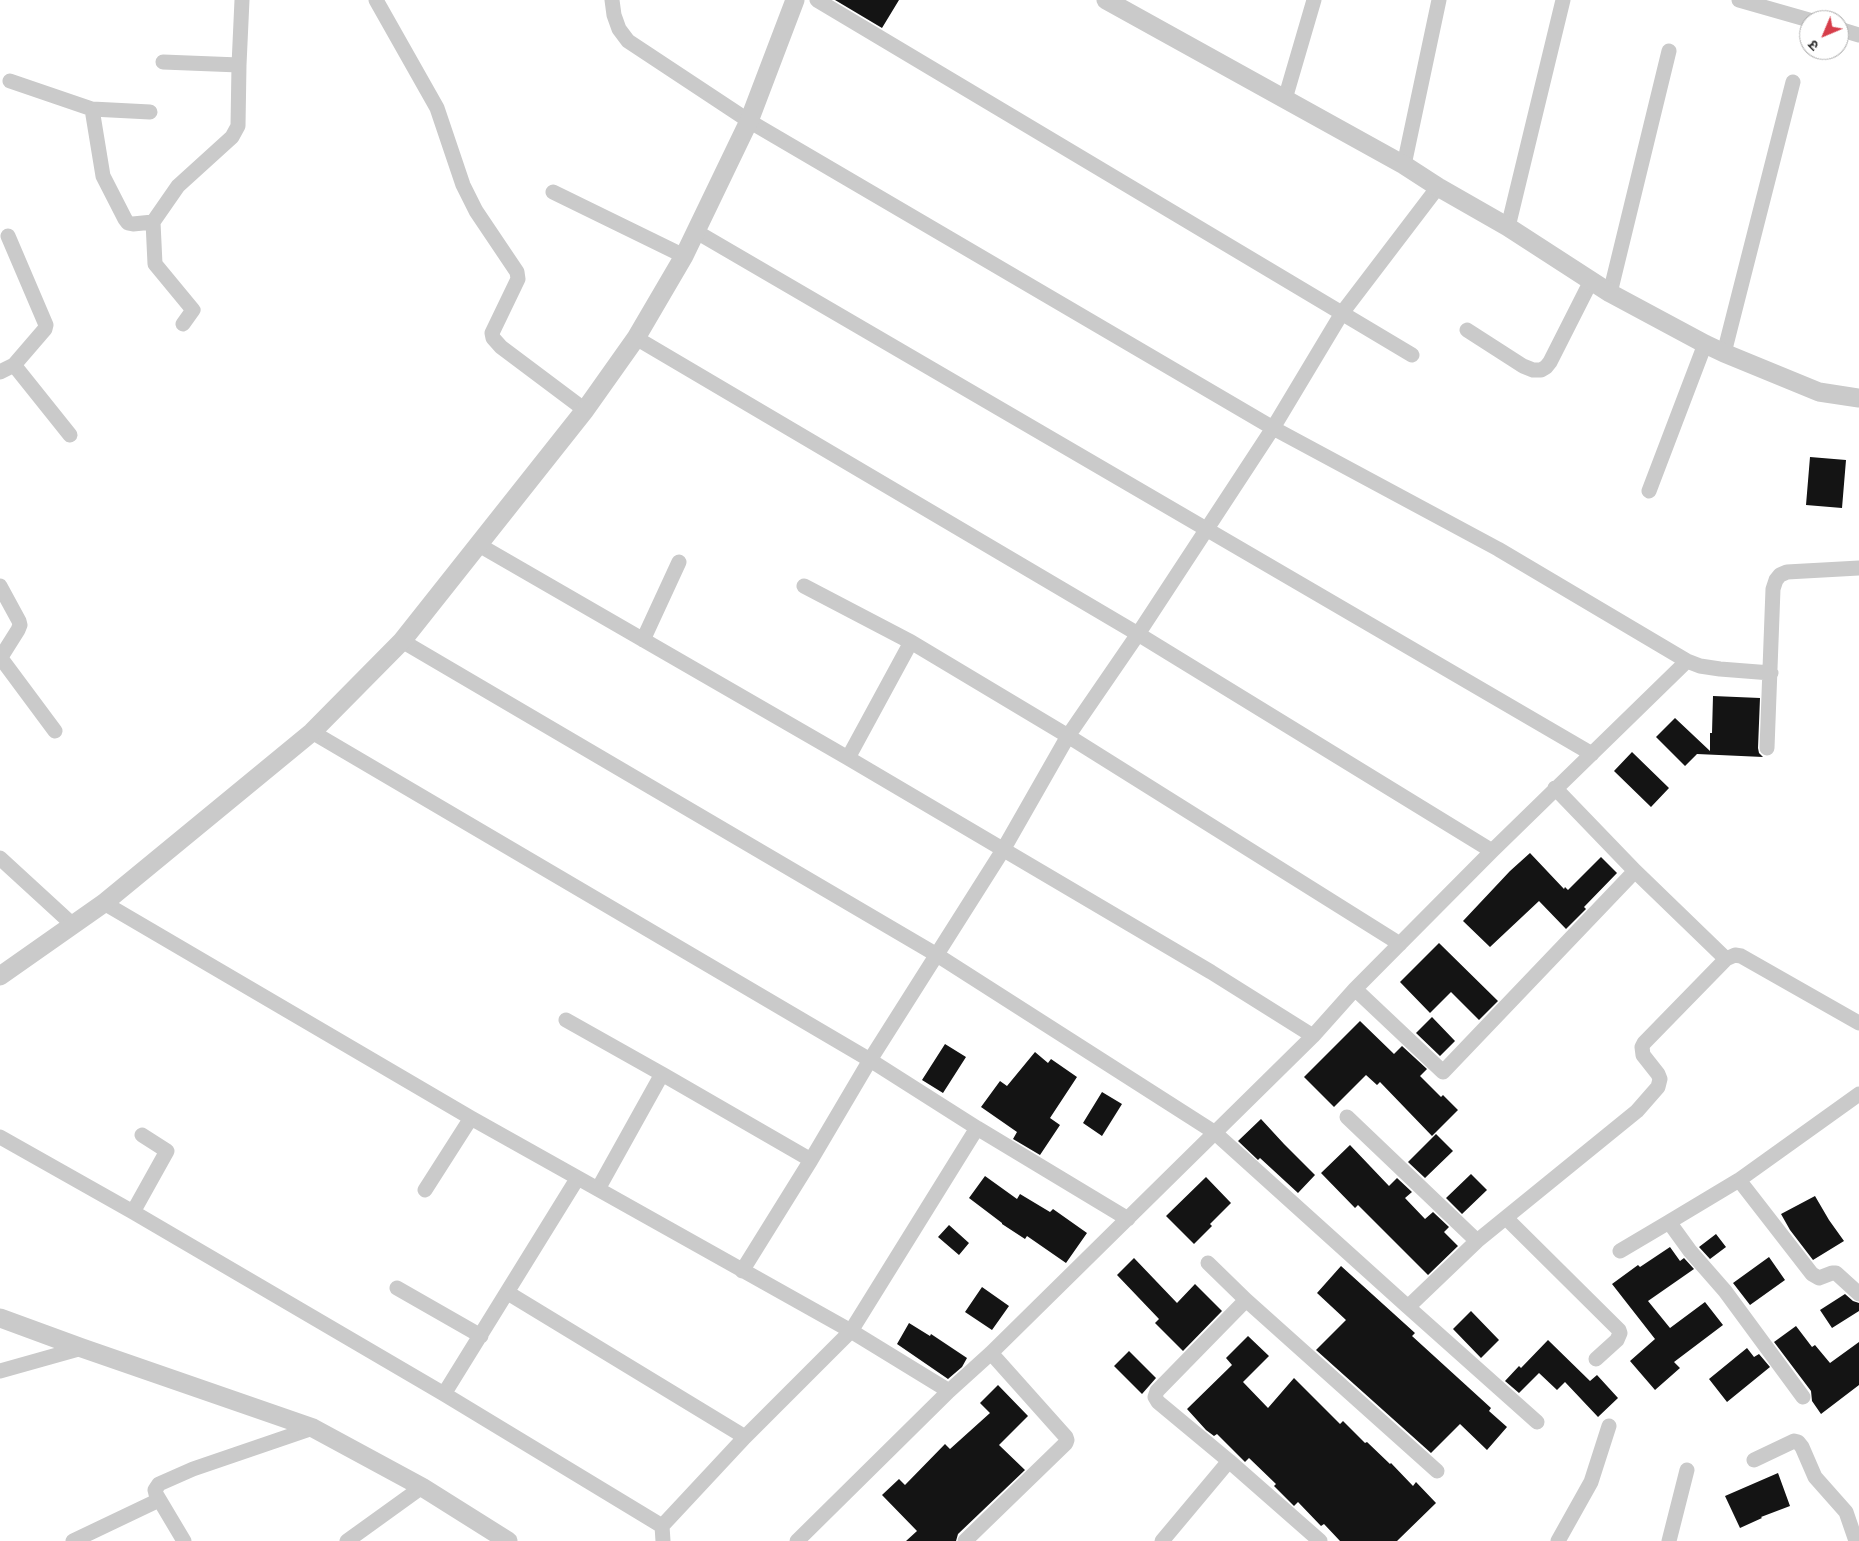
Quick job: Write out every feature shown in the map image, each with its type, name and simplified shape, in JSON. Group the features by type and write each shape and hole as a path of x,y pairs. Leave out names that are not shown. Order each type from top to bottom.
{"street":[{"path":"182,324 193,310 155,264 153,222 178,186 235,132 238,126 242,0"},
{"path":"376,0 437,108 463,185 476,211 517,272 518,279 492,333 493,338 501,347 584,410"},
{"path":"612,0 619,30 628,41 749,121 1273,428 1498,549 1686,661 1700,666 1720,669 1771,673"},
{"path":"0,976 104,903 312,732 402,641 584,410 636,338 684,256 749,121 795,0"},
{"path":"817,0 1412,355"},
{"path":"1106,0 1404,165 1438,188 1508,227 1610,293 1706,344 1819,392 1859,398"},
{"path":"1285,99 1314,0"},
{"path":"1404,165 1439,0"},
{"path":"1508,227 1563,0"},
{"path":"1739,0 1799,17"},
{"path":"1610,293 1669,51"},
{"path":"163,62 239,66"},
{"path":"10,81 92,109 150,112"},
{"path":"1724,353 1793,82"},
{"path":"92,109 103,176 124,219 128,223 133,224 153,222"},
{"path":"742,1270 811,1160 870,1060 1003,850 1068,736 1208,529 1273,428 1342,313 1438,188"},
{"path":"553,192 684,256"},
{"path":"696,231 1592,754"},
{"path":"0,372 14,365 45,329 46,325 8,236"},
{"path":"1467,330 1523,366 1533,370 1541,370 1546,368 1550,362 1591,281"},
{"path":"636,338 1138,634 1492,850"},
{"path":"1649,491 1706,344"},
{"path":"14,365 70,435"},
{"path":"479,545 848,758 1211,972 1312,1036"},
{"path":"642,640 679,562"},
{"path":"1767,748 1773,589 1780,575 1787,572 1859,568"},
{"path":"0,586 19,620 20,626 0,657 55,731"},
{"path":"804,586 911,642 1068,736 1400,944"},
{"path":"402,641 937,955 1214,1132 1537,1422"},
{"path":"848,758 911,642"},
{"path":"797,1541 949,1391 991,1353 1128,1219 1312,1036 1355,989 1492,850 1686,661"},
{"path":"312,732 870,1060 977,1128 1128,1219"},
{"path":"1555,788 1635,871 1726,959"},
{"path":"0,858 73,925"},
{"path":"1355,989 1443,1072 1635,871"},
{"path":"104,903 471,1118 850,1331 949,1391"},
{"path":"1408,1307 1477,1241 1637,1111 1658,1087 1660,1079 1644,1055 1642,1047 1644,1043 1726,959 1735,955 1741,956 1859,1023"},
{"path":"566,1020 811,1160"},
{"path":"598,1189 662,1074"},
{"path":"1620,1252 1739,1180 1859,1094"},
{"path":"1347,1117 1477,1241"},
{"path":"424,1190 471,1118"},
{"path":"0,1137 133,1212 444,1394 662,1533 745,1437 850,1331 977,1128"},
{"path":"133,1212 167,1151 142,1135"},
{"path":"444,1394 508,1294 577,1179"},
{"path":"1739,1180 1812,1274 1819,1278 1836,1273 1859,1294"},
{"path":"1506,1218 1619,1330 1620,1333 1617,1340 1596,1359"},
{"path":"1669,1222 1725,1291 1803,1397"},
{"path":"1208,1263 1246,1300 1438,1471"},
{"path":"397,1288 481,1336"},
{"path":"508,1294 745,1437"},
{"path":"1246,1300 1157,1391 1155,1397 1158,1402 1320,1541"},
{"path":"0,1318 313,1428 422,1487 508,1541"},
{"path":"0,1371 82,1348"},
{"path":"965,1541 1067,1440 1066,1436 991,1353"},
{"path":"1558,1541 1591,1482 1609,1426"},
{"path":"184,1541 159,1500 155,1490 159,1484 192,1469 313,1428"},
{"path":"1754,1460 1794,1441 1798,1442 1815,1477 1846,1512 1856,1541"},
{"path":"1162,1541 1229,1461"},
{"path":"1669,1541 1687,1470"},
{"path":"347,1541 422,1487"},
{"path":"74,1541 159,1500"}],"building":[{"path":"835,0 899,0 882,28"},
{"path":"1810,457 1846,460 1842,508 1806,505"},
{"path":"1713,696 1760,698 1758,748 1759,753 1763,757 1697,754 1685,766 1656,737 1675,718 1710,751"},
{"path":"1632,752 1669,788 1651,807 1614,771"},
{"path":"1530,853 1564,889 1565,887 1568,890 1601,857 1617,873 1584,907 1586,909 1566,929 1539,901 1490,947 1463,921 1510,871"},
{"path":"1439,943 1498,1001 1479,1020 1451,992 1430,1013 1400,982"},
{"path":"1432,1017 1455,1041 1440,1056 1416,1033"},
{"path":"1360,1021 1394,1054 1402,1046 1427,1069 1420,1076 1441,1097 1443,1095 1458,1110 1432,1136 1380,1082 1377,1085 1366,1075 1334,1107 1304,1077"},
{"path":"945,1044 966,1057 943,1093 922,1080"},
{"path":"1035,1052 1048,1063 1051,1059 1077,1077 1050,1118 1060,1125 1040,1155 1013,1139 1017,1132 981,1107 1000,1081 1007,1086"},
{"path":"1102,1092 1122,1104 1102,1136 1083,1123"},
{"path":"1261,1119 1315,1175 1298,1193 1260,1158 1258,1160 1238,1141"},
{"path":"1436,1134 1453,1151 1425,1178 1408,1162"},
{"path":"1350,1145 1389,1186 1397,1178 1412,1192 1405,1198 1425,1219 1433,1212 1449,1227 1444,1232 1458,1246 1428,1275 1358,1205 1355,1208 1321,1173"},
{"path":"1471,1174 1487,1190 1462,1214 1446,1198"},
{"path":"985,1176 1017,1199 1020,1194 1050,1212 1053,1209 1087,1233 1066,1263 1027,1236 1025,1239 1002,1224 969,1198"},
{"path":"1206,1177 1231,1203 1210,1224 1212,1226 1194,1244 1166,1216"},
{"path":"1815,1196 1844,1241 1813,1260 1790,1230 1781,1214"},
{"path":"949,1225 969,1243 959,1255 938,1237"},
{"path":"1716,1234 1726,1247 1710,1259 1699,1247"},
{"path":"1670,1247 1680,1261 1684,1258 1694,1269 1648,1301 1670,1328 1705,1302 1723,1325 1674,1362 1680,1368 1655,1390 1630,1361 1655,1339 1612,1284 1638,1265 1640,1267"},
{"path":"1769,1257 1785,1280 1750,1305 1733,1283"},
{"path":"1134,1258 1177,1303 1195,1284 1222,1311 1183,1351 1155,1323 1159,1319 1117,1275"},
{"path":"1341,1266 1415,1333 1412,1336 1491,1408 1489,1411 1507,1427 1487,1450 1460,1424 1431,1453 1316,1350 1346,1320 1317,1293"},
{"path":"982,1287 1009,1306 992,1330 965,1312"},
{"path":"1845,1294 1853,1301 1859,1303 1859,1311 1832,1328 1820,1310"},
{"path":"1471,1311 1499,1340 1481,1358 1453,1329"},
{"path":"909,1323 930,1336 931,1334 967,1358 962,1367 948,1379 897,1344"},
{"path":"1796,1326 1812,1347 1815,1345 1830,1363 1859,1342 1859,1385 1821,1414 1812,1401 1811,1391 1774,1342"},
{"path":"1248,1336 1269,1356 1243,1382 1268,1408 1294,1378 1340,1424 1343,1421 1365,1443 1367,1442 1391,1463 1413,1486 1416,1482 1436,1503 1397,1541 1340,1541 1324,1524 1321,1526 1298,1502 1294,1506 1274,1486 1276,1484 1249,1458 1245,1462 1217,1434 1214,1436 1206,1430 1187,1409 1232,1365 1226,1358"},
{"path":"1548,1340 1590,1381 1597,1375 1618,1398 1598,1417 1565,1382 1557,1390 1539,1373 1519,1393 1505,1381 1519,1366 1521,1368"},
{"path":"1747,1348 1754,1357 1759,1354 1770,1367 1727,1402 1709,1379"},
{"path":"1129,1351 1156,1378 1142,1394 1114,1366"},
{"path":"998,1385 1028,1416 999,1445 1025,1470 958,1534 956,1541 906,1541 917,1531 882,1495 899,1479 905,1485 945,1444 950,1449 990,1413 980,1403"},
{"path":"1778,1473 1790,1506 1761,1517 1740,1528 1725,1496"}]}
